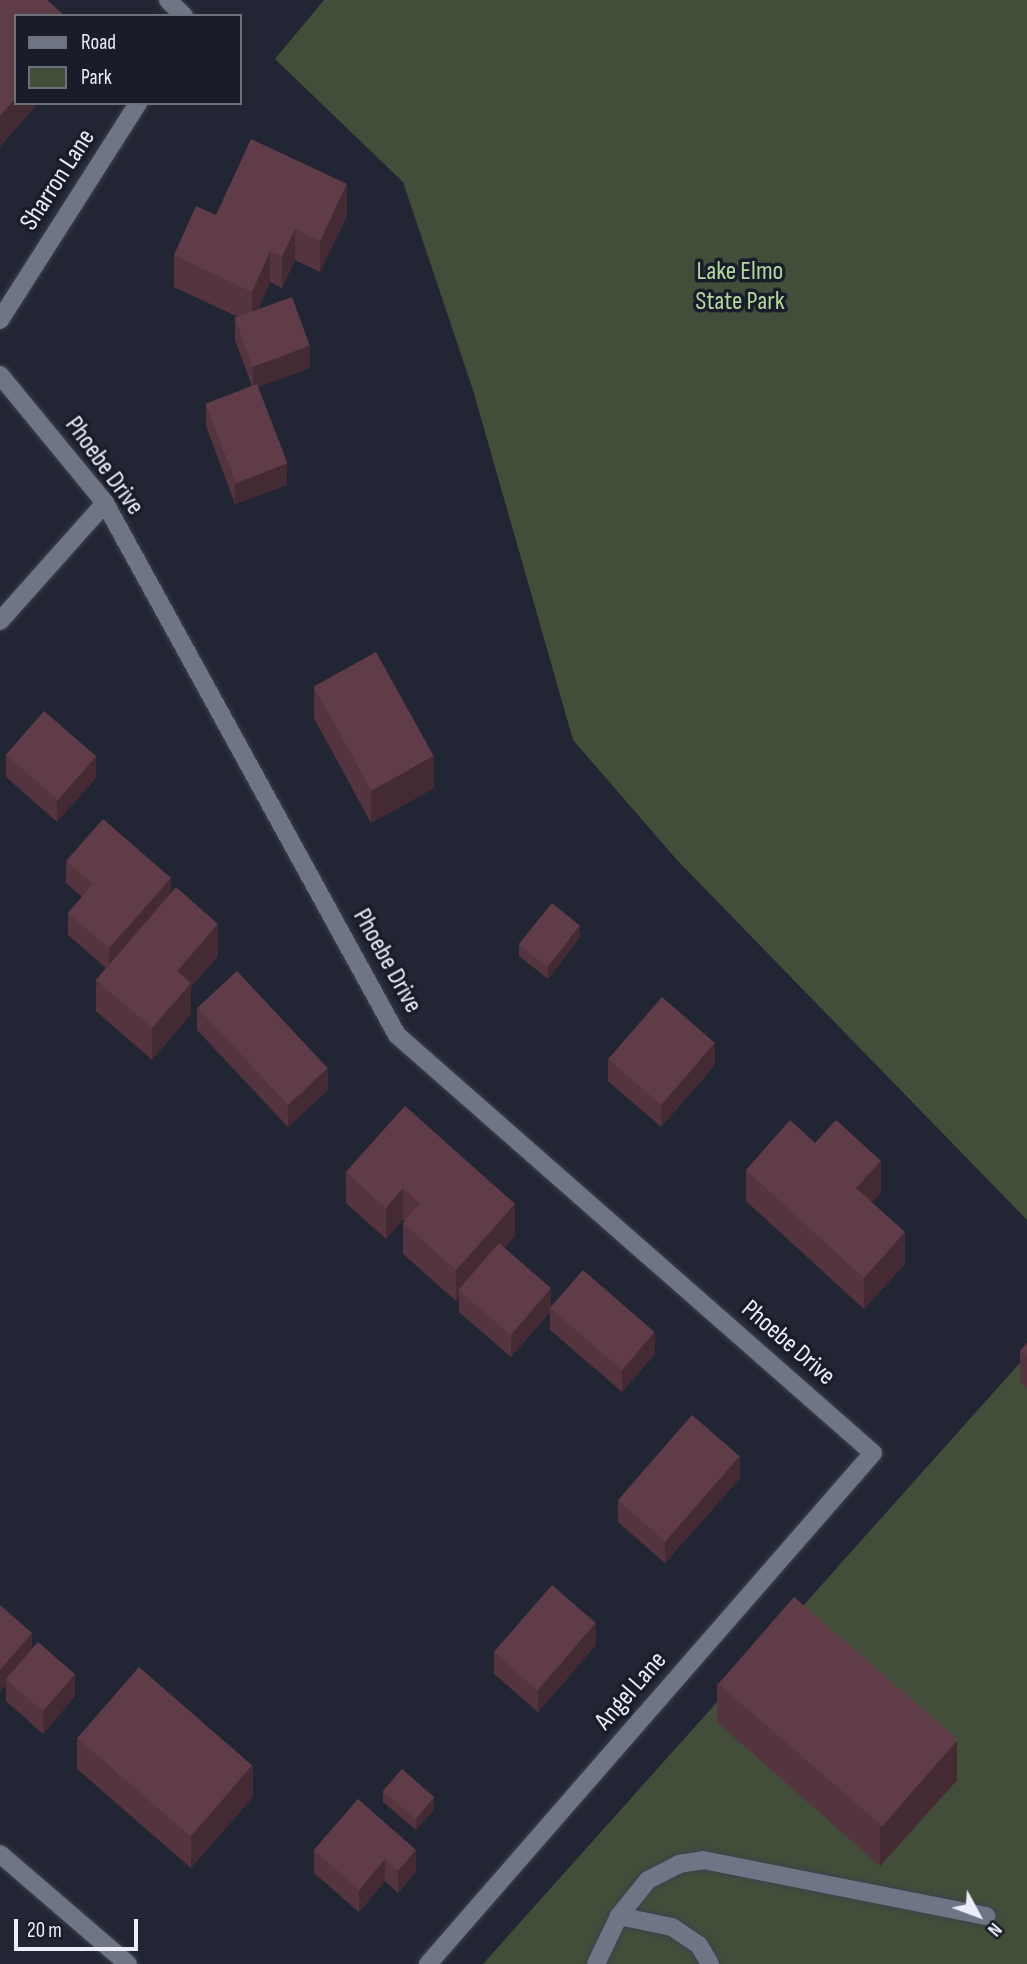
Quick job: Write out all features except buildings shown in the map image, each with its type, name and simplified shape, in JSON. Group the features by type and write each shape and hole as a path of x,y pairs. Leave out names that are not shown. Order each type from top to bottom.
{"street":[{"path":"168,0 182,14"},
{"name":"Sharron Lane","path":"0,320 137,105"},
{"name":"Phoebe Drive","path":"0,375 105,503 397,1035 873,1453"},
{"path":"0,621 105,503"},
{"name":"Angel Lane","path":"428,1964 873,1453"},
{"path":"0,1854 128,1964"},
{"path":"596,1964 619,1916 648,1880 678,1864 703,1860 987,1916"},
{"path":"619,1916 672,1927 699,1945 710,1964"}],"green space":[{"name":"Lake Elmo State Park","path":"324,0 1027,0 1027,1220 677,860 573,740 473,390 403,182 275,59"},
{"path":"1027,1355 1027,1964 483,1964"}]}
